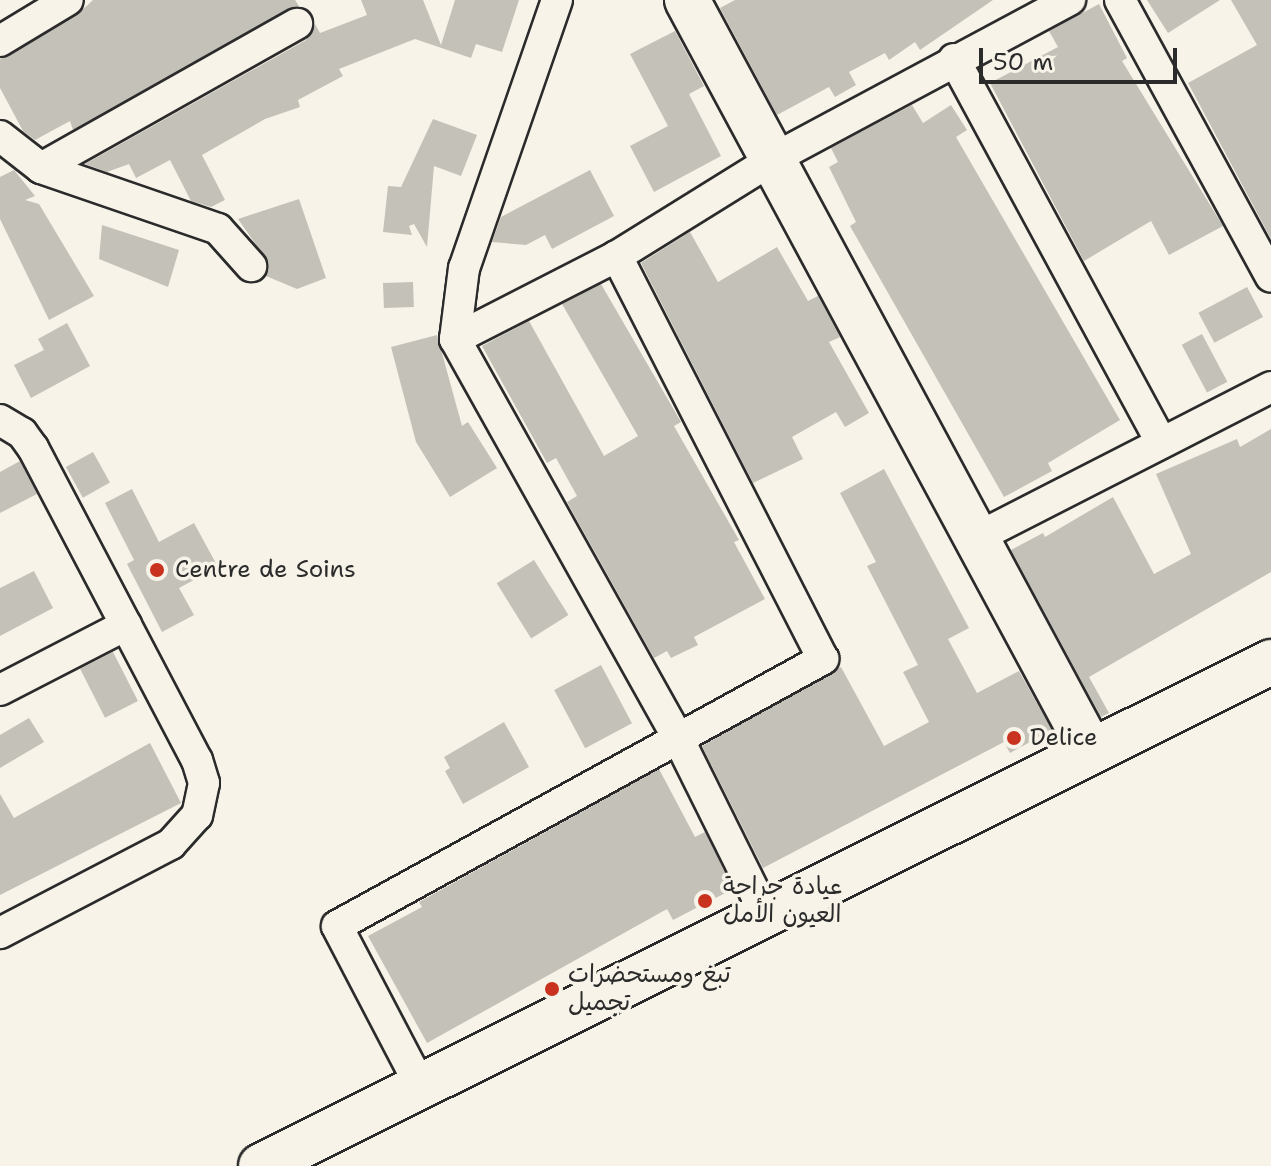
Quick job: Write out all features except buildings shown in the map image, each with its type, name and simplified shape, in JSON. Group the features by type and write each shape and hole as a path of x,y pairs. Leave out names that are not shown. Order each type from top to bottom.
{"main road":[{"path":"687,0 775,158 1091,751"},
{"path":"261,1166 1271,662"}],"street":[{"path":"0,41 68,0"},
{"path":"557,0 464,268 455,339 678,738 765,913"},
{"path":"455,339 617,256 775,158 954,59 1070,0"},
{"path":"1120,0 1271,277"},
{"path":"41,168 297,24"},
{"path":"954,59 1161,442"},
{"path":"0,136 41,168 218,229 251,266"},
{"path":"420,1085 337,926 823,659 617,256"},
{"path":"978,537 1271,387"},
{"path":"0,420 22,433 33,448 197,760 204,783 197,815 171,844 0,933"},
{"path":"0,690 126,625"}],"place":[{"name":"Centre de Soins","path":"157,570"},
{"name":"Delice","path":"1014,738"},
{"name":"عيادة جراحة العيون الأمل","path":"705,901"},
{"name":"تبغ ومستحضرات تجميل","path":"552,989"}]}
